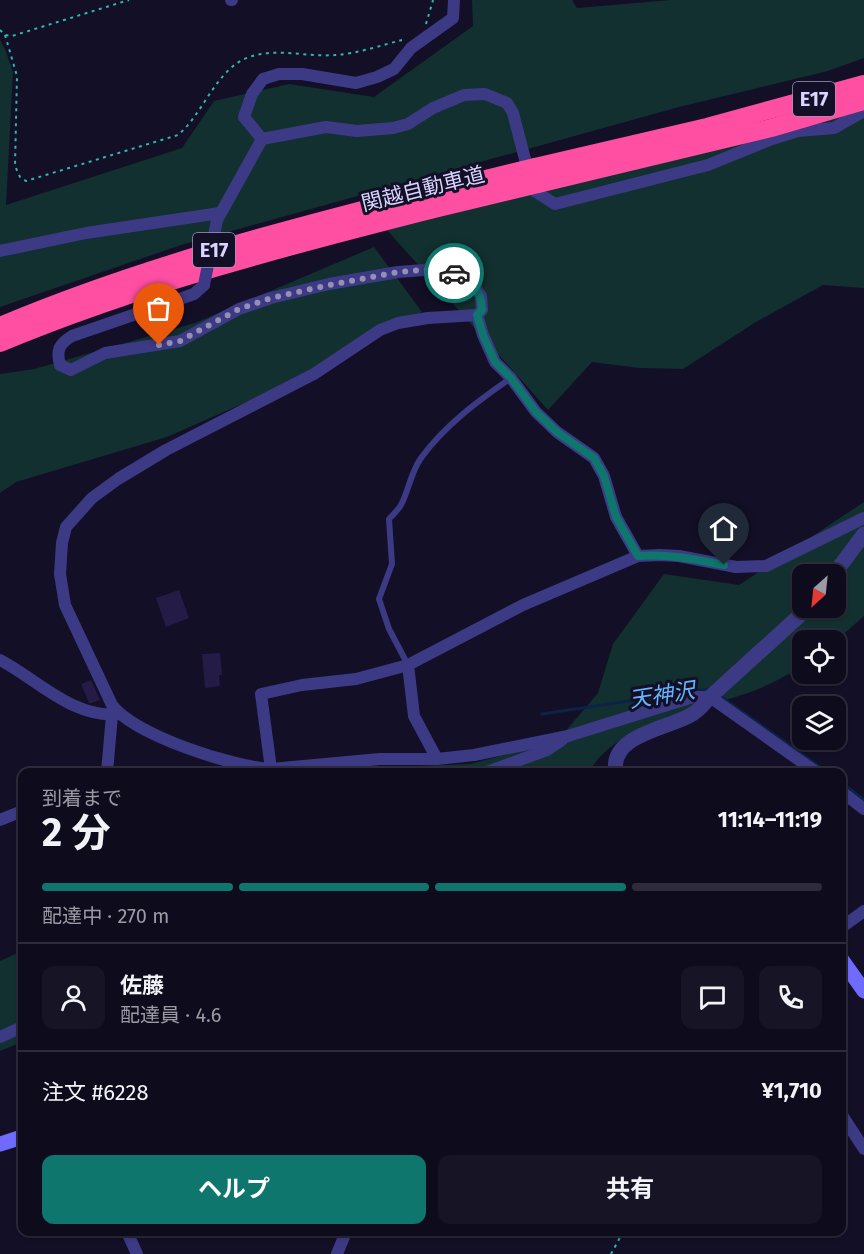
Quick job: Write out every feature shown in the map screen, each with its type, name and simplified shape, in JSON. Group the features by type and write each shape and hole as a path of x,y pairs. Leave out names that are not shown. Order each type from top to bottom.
{"highway":[{"name":"関越自動車道","path":"767,120 864,84"},
{"name":"関越自動車道","path":"0,343 98,305 258,254 430,210 537,176 767,120 864,101"},
{"name":"関越自動車道","path":"0,326 105,284 257,237 433,192 537,176"}],"main road":[{"path":"846,966 864,991"},
{"path":"0,1143 18,1138"}],"street":[{"path":"262,139 244,117 252,94 263,79 279,74 303,74 356,83 394,69 411,48 453,18 454,0"},
{"path":"108,768 115,715 65,605 61,558 66,527 83,507 118,479 166,450 314,374 380,330 398,323 428,318 477,315 482,310 481,296 471,282 454,273 436,269 398,272 271,298 239,309 180,341 105,353 71,370 60,365 57,354 61,343 72,336 194,294 204,285 218,216 262,139 326,127 357,131 393,128 408,124 449,100 464,95 485,93 507,103 513,113 532,190 555,204 708,165 798,131 834,128 864,111"},
{"path":"0,251 86,232 218,216"},
{"path":"477,315 495,362 511,378 536,412 594,458 604,476 616,517 638,556"},
{"path":"271,768 261,694 302,685 356,679 408,665 523,605 638,556 679,556 736,567 766,566 864,518"},
{"path":"842,564 864,534"},
{"path":"616,768 618,754 626,744 689,717 797,618"},
{"path":"0,660 63,700 92,711 115,715 177,743 254,768"},
{"path":"408,665 414,716 437,759"},
{"path":"282,768 380,759 437,759 474,755 568,736 693,697 710,697 810,768"},
{"path":"498,768 548,750 568,736"},
{"path":"846,795 864,809"},
{"path":"0,820 18,813"},
{"path":"846,924 864,913"},
{"path":"0,1037 18,1029"},
{"path":"846,1121 864,1149"},
{"path":"130,1236 137,1254"},
{"path":"337,1254 344,1236"}],"lane":[{"path":"408,665 389,629 380,599 392,564 389,519 400,505 408,481 420,459 441,434 480,400 511,378"}],"path":[{"path":"5,35 12,36 129,0"},
{"path":"422,32 433,0"},
{"path":"0,30 5,35 17,76 15,166 20,177 26,181 178,135 189,125 232,67 248,58 262,54 290,52 335,55 409,38"},
{"path":"611,1254 621,1236"}],"green space":[{"path":"472,0 572,0 577,8 671,0 864,0 864,58 828,71 679,107 181,245 0,307 0,40 13,72 6,205 182,148 214,101 289,84 374,97 473,26"},
{"path":"864,93 864,288 823,285 756,322 683,369 639,368 592,362 548,410 386,229"},
{"path":"374,247 422,312 312,373 167,437 16,482 0,493 0,374 34,369 195,323"},
{"path":"864,502 864,616 846,632 846,630 792,630 792,673 777,681 740,696 667,718 643,728 621,740 603,754 592,768 387,768 470,764 557,741 598,693 613,644 664,574 739,585"},
{"path":"18,953 18,1044 0,1051 0,961"}],"building":[{"path":"179,590 189,618 166,627 156,598"},
{"path":"220,653 222,675 219,675 220,686 205,688 202,654"},
{"path":"91,680 100,700 89,703 81,684"}],"waterway":[{"name":"天神沢","path":"542,714 709,689"},
{"name":"天神沢","path":"720,696 821,768"},
{"name":"天神沢","path":"846,786 864,800"}],"way so far":[{"path":"159,345 180,341 239,309 271,298 398,272 436,269 454,273"}],"route":[{"path":"454,273 471,282 481,296 482,310 477,315 495,362 511,378 536,412 557,432 594,458 604,476 616,517 638,556 679,556 724,565"}]}
